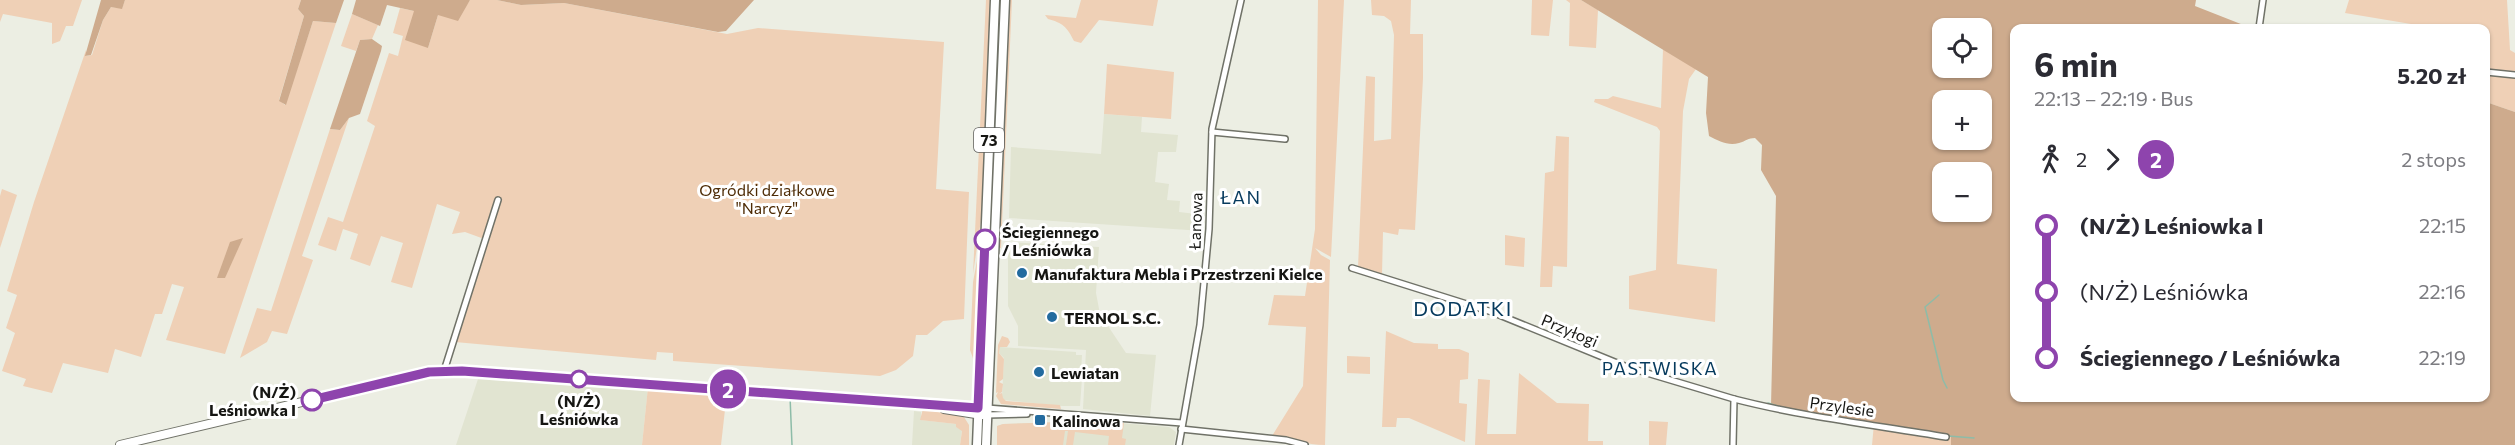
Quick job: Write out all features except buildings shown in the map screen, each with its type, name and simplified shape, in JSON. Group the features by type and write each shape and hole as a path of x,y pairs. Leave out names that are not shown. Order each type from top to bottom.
{"main road":[{"name":"73","path":"986,445 982,411 995,0"},
{"name":"73","path":"977,445 982,411 1005,0"}],"street":[{"name":"Łanowa","path":"1179,445 1200,326 1209,229 1212,132 1241,0"},
{"path":"2260,24 2263,0"},
{"path":"2490,72 2515,75"},
{"path":"1212,132 1285,139"},
{"path":"444,371 498,200"},
{"name":"Przyłogi","path":"1352,268 1492,312 1627,367 1734,399"},
{"path":"120,445 416,375 444,371 920,404 1182,426 1279,439 1305,445"},
{"path":"1733,445 1734,399"},
{"name":"Przylesie","path":"1734,399 1827,419 1946,438"}],"shaded area":[{"path":"101,0 125,0 122,9 111,7 103,20 91,55 85,56"},
{"path":"301,0 344,0 336,23 313,21 286,105 279,101 304,16 298,9"},
{"path":"356,0 470,0 458,21 438,15 428,48 405,40 414,11 387,5 380,26 352,14"},
{"path":"497,0 754,0 726,31 718,32 564,3 521,5"},
{"path":"1581,0 2196,0 2195,6 2241,24 2010,24 2010,402 2490,402 2490,103 2515,112 2515,445 1951,445 1951,437 1771,406 1776,196 1761,170 1762,145 1755,138 1731,144 1709,136 1706,113 1708,77"},
{"path":"372,39 382,46 360,114 349,118 340,130 330,129 360,40"},
{"path":"1104,114 1142,117 1141,132 1178,135 1176,152 1158,152 1155,182 1169,184 1167,200 1180,201 1179,212 1205,215 1203,231 1009,218 1011,147 1101,154"},
{"path":"243,238 225,278 217,278 230,242"},
{"path":"1008,242 1099,247 1096,293 1100,314 1126,353 1156,355 1150,416 1083,409 1086,350 1018,346 1018,326 1008,306"},
{"path":"1000,347 1076,352 1076,355 1082,355 1081,373 1074,373 1082,378 1080,406 1004,400 1002,397 1004,358 999,353"},
{"path":"479,376 648,387 642,445 456,445"},
{"path":"914,411 921,412 921,420 956,424 956,427 962,430 960,445 912,445"},
{"path":"1094,421 1169,427 1176,432 1174,445 997,445 997,426 1003,424"}],"green space":[{"path":"0,0 82,0 73,26 66,26 60,41 52,44 52,23 3,14 0,22"},
{"path":"125,0 301,0 298,9 304,16 279,100 285,105 313,21 336,23 225,354 166,340 184,287 172,284 162,314 155,314 141,357 115,349 108,373 63,363 52,393 23,386 26,379 2,371 15,333 6,328 17,295 7,291 34,202 86,50 86,56 92,55 103,20 111,7 122,8"},
{"name":"Ogródki działkowe \"Narcyz\"","path":"470,0 497,0 521,5 564,3 727,34 758,28 944,42 936,189 969,192 964,319 943,321 927,335 916,335 913,356 896,370 880,376 673,361 673,353 657,352 656,360 455,342 487,240 465,232 452,234 460,212 437,204 412,288 391,282 403,243 381,236 370,266 350,259 358,234 343,229 336,251 318,245 328,217 343,222 375,126 367,121 389,53 398,56 403,36 393,33 400,8 414,11 428,48 438,15 465,7"},
{"path":"986,0 990,0 982,213 973,274"},
{"path":"998,0 1002,0 984,395 985,304"},
{"path":"1010,0 1012,0 1001,248 999,248 999,238"},
{"path":"1081,0 1158,0 1153,26 1099,20 1081,43 1074,41 1064,26 1048,19 1045,15 1076,18"},
{"path":"1318,0 1344,0 1331,257 1315,248 1330,260 1325,445 1272,436 1303,386 1306,327 1268,325 1274,295 1305,296 1315,229"},
{"path":"1371,0 1411,0 1410,34 1423,34 1415,230 1399,229 1398,235 1383,232 1382,275 1358,268 1366,76 1375,77 1374,141 1391,139 1394,35 1391,21 1384,16 1372,15"},
{"path":"1532,0 1553,0 1549,36 1531,35"},
{"path":"1566,0 1581,0 1598,10 1596,48 1569,46 1570,3"},
{"path":"2349,0 2507,0 2510,50 2515,53 2515,112 2490,103 2490,24 2411,24 2345,13"},
{"path":"352,14 378,25 372,39 360,40 356,51 341,46"},
{"path":"1663,49 1696,69 1689,79 1683,111 1677,264 1717,269 1715,322 1629,309 1629,276 1656,270 1660,131 1657,127 1594,102 1595,99 1608,99 1613,96 1661,108"},
{"path":"1107,64 1174,72 1171,119 1104,114"},
{"path":"349,118 302,256 313,260 287,334 272,331 267,342 240,358 257,308 271,311 330,129 340,130"},
{"path":"1556,136 1569,137 1567,267 1553,266 1552,287 1540,287 1545,173 1554,171"},
{"path":"2,189 17,195 0,248 0,196"},
{"path":"1505,235 1525,238 1524,267 1505,265"},
{"path":"979,250 974,394 974,361 970,350 973,282"},
{"path":"1386,331 1414,343 1438,344 1438,349 1459,349 1469,353 1468,379 1460,380 1459,403 1467,404 1465,442 1409,418 1397,418 1396,427 1382,427"},
{"path":"1002,336 1008,338 1010,342 1007,347 1000,347 999,353 1004,359 1003,379 999,382 1003,384 1002,392 999,394 1002,393 1006,401 1060,405 1061,409 1001,404 996,396 998,392 996,393 998,345"},
{"path":"1347,356 1370,357 1370,374 1347,373"},
{"path":"1519,373 1557,403 1589,404 1588,441 1603,441 1603,445 1475,445 1478,379 1490,380 1487,434 1516,434"},
{"path":"648,387 727,392 721,445 642,445"},
{"path":"923,409 964,417 969,425 969,445 960,445 962,431 956,427 956,424 920,420"},
{"path":"1091,421 1124,423 1122,438 1126,439 1125,445 1108,445 1109,436 1075,432 1073,445 1066,445 1068,431 1065,431 1063,445 997,445 997,426 1003,424"},
{"path":"1649,421 1668,422 1666,445 1649,445"},
{"path":"1874,424 1951,437 1951,445 1872,445"}],"waterway":[{"path":"1939,295 1925,307 1947,388"},
{"path":"790,396 792,445"},
{"path":"1768,403 1781,407"},
{"path":"1948,436 1974,438"}],"bus line":[{"name":"2","path":"312,400 429,372 462,371 978,408 985,240"}],"place":[{"name":"Ściegiennego / Leśniówka","path":"985,240"},
{"name":"Manufaktura Mebla i Przestrzeni Kielce","path":"1022,273"},
{"name":"TERNOL S.C.","path":"1052,317"},
{"name":"Lewiatan","path":"1039,372"},
{"name":"(N/Ż) Leśniówka","path":"579,379"},
{"name":"(N/Ż) Leśniowka I","path":"312,400"},
{"name":"Kalinowa","path":"1040,420"}],"district":[{"name":"ŁAN","path":"1241,197"},
{"name":"DODATKI","path":"1463,308"},
{"name":"PASTWISKA","path":"1660,368"}]}
